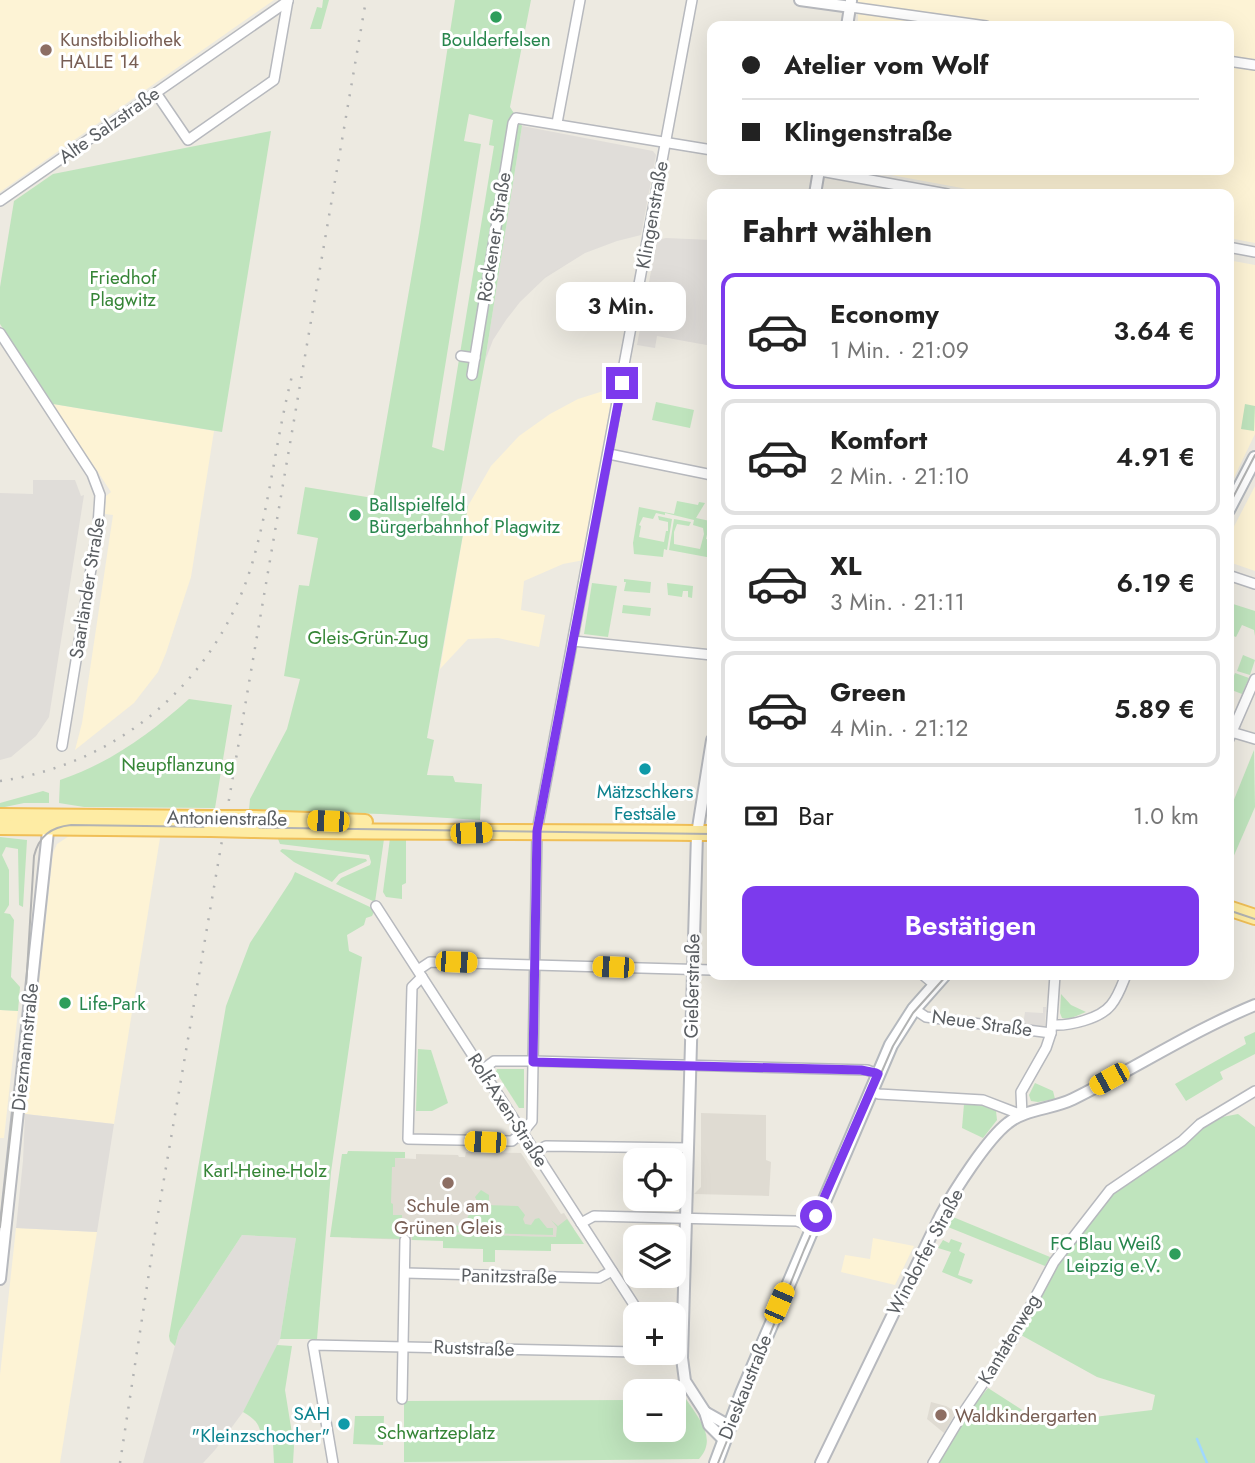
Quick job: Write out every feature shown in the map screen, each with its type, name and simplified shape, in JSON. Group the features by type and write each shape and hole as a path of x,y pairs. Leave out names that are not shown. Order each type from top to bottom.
{"main road":[{"path":"1234,498 1255,458"},
{"name":"Antonienstraße","path":"0,816 49,821 705,833"},
{"name":"Antonienstraße","path":"0,827 49,821"},
{"path":"1234,909 1254,913"},
{"name":"Dieskaustraße","path":"716,1463 728,1425 811,1227 895,1036 914,1009 940,980"}],"street":[{"path":"580,0 557,123 707,149"},
{"name":"Klingenstraße","path":"522,1133 532,1121 537,831 692,0"},
{"path":"800,0 851,4 955,21"},
{"path":"156,93 188,140 274,80 288,1"},
{"name":"Alte Salzstraße","path":"0,201 288,1"},
{"path":"1234,62 1255,65"},
{"name":"Röckener Straße","path":"472,375 513,124 516,118 557,123"},
{"path":"845,175 920,189"},
{"path":"1234,248 1255,252"},
{"name":"Saarländer Straße","path":"0,333 87,464 100,495 62,746"},
{"path":"461,356 475,358"},
{"path":"609,454 707,474"},
{"path":"1234,577 1255,584"},
{"path":"573,641 707,654"},
{"path":"1234,726 1255,679"},
{"path":"1234,736 1255,739"},
{"name":"Gießerstraße","path":"684,1302 693,969 707,806"},
{"name":"Diezmannstraße","path":"0,1279 49,821"},
{"name":"Rolf-Axen-Straße","path":"376,906 632,1302"},
{"path":"522,1133 506,1142 408,1139 412,986 430,962 707,970"},
{"path":"1022,1115 1021,1092 1046,1048 1052,1029 1055,980"},
{"name":"Neue Straße","path":"914,1009 926,1017 1052,1029 1072,1025 1106,1010 1113,1004 1124,980"},
{"path":"870,1091 878,1094 983,1100 1022,1115 1071,1100 1219,1020 1255,1005"},
{"path":"482,1070 494,1061 867,1070 878,1074"},
{"name":"Kantatenweg","path":"933,1463 1013,1339 1051,1266 1110,1190 1182,1141 1200,1124 1255,1091"},
{"name":"Windorfer Straße","path":"821,1463 950,1199 1000,1129 1022,1115"},
{"path":"535,1152 546,1146 688,1148"},
{"path":"581,1223 594,1216 797,1222 811,1227"},
{"path":"402,1399 405,1240"},
{"name":"Panitzstraße","path":"405,1273 599,1278 612,1271"},
{"name":"Ruststraße","path":"333,1463 313,1345 623,1353"},
{"path":"683,1365 685,1381 705,1412 709,1425 723,1438"},
{"path":"705,1412 728,1425"}],"shaded area":[{"path":"0,0 274,0 0,192"},
{"path":"858,0 1255,0 1255,243 1234,239 1234,189 967,189 891,175 1234,175 1234,21 858,21"},
{"path":"522,126 653,151 656,155 641,235 585,253 545,278 506,320 493,340 485,361"},
{"path":"657,240 707,240 707,345 657,336 655,348 637,345"},
{"path":"1234,261 1255,265 1255,434 1234,478"},
{"path":"613,388 584,560 563,564 524,581 521,610 545,615 539,647 498,638 468,639 440,669 468,506 491,466 519,436 550,414 578,399"},
{"path":"53,404 214,431 191,577 158,672 134,703 75,750 82,723 113,515 105,514 106,496 111,492"},
{"path":"33,480 75,480 81,496 84,495 49,717 36,736 11,757 0,760 0,493 33,494"},
{"path":"1255,486 1255,571 1234,564 1234,526"},
{"path":"69,836 160,838 114,1124 25,1114 53,853 57,844"},
{"path":"1043,1007 1046,1007 1045,1026 1023,1025 1025,1012 1043,1013"},
{"path":"0,1010 18,1011 4,1138 0,1138"},
{"path":"701,1113 766,1115 766,1160 771,1162 769,1196 694,1194 701,1187"},
{"path":"25,1114 114,1124 97,1232 16,1228"},
{"name":"Schule am Grünen Gleis","path":"466,1152 521,1153 574,1229 563,1244 549,1244 548,1237 412,1233 412,1240 351,1238 357,1156 416,1159 416,1154 465,1157"},
{"path":"16,1228 97,1232 60,1463 0,1463 0,1375"},
{"path":"242,1235 296,1238 280,1339 243,1412 203,1463 143,1463 179,1331"},
{"path":"873,1238 914,1246 895,1285 841,1272 845,1255 870,1259"},
{"name":"Waldkindergarten","path":"931,1402 956,1412 944,1433 927,1419"}],"green space":[{"path":"323,0 329,0 321,29 310,29 317,7 322,8"},
{"name":"Gleis-Grün-Zug","path":"455,0 531,0 510,107 522,126 485,361 459,501 468,506 427,738 434,740 427,775 453,776 455,782 482,784 480,820 249,810 250,799 287,729 300,679 284,676 299,585 309,586 318,538 297,534 305,487 373,498 419,233","holes":["469,114 493,120 489,145 494,146 444,451 432,447 481,144 464,141"]},
{"name":"Friedhof Plagwitz","path":"271,131 222,432 53,404 0,324 0,287 14,201 53,174"},
{"path":"656,402 694,410 690,428 652,420"},
{"path":"1245,404 1255,406 1254,431 1241,429"},
{"path":"677,501 698,505 699,502 705,503 696,518 707,520 707,557 669,550 674,519 691,522 689,526 677,524 674,544 700,549 704,534 703,528 693,525 694,520 665,513 656,513 653,519 643,517 639,525 639,537 664,542 668,522 659,520 658,516 672,519 667,550 664,549 663,557 634,554 633,543 639,507 674,514"},
{"path":"624,579 651,582 650,593 624,591"},
{"path":"592,583 617,586 608,637 584,634"},
{"path":"667,583 693,586 692,598 688,597 688,591 683,591 682,597 668,595"},
{"path":"1234,604 1255,611 1255,636 1254,630 1242,625 1236,637"},
{"path":"623,605 651,608 650,616 622,613"},
{"path":"1243,655 1255,660 1250,675 1237,671"},
{"path":"1235,673 1249,678 1242,694 1234,691"},
{"name":"Neupflanzung","path":"189,699 232,705 215,808 84,807 59,803 60,780 96,765 129,746"},
{"path":"1254,750 1255,807 1234,855 1234,800"},
{"path":"43,791 49,793 49,803 24,803 0,808 0,803"},
{"path":"0,837 27,840 23,907 19,905 18,849 6,847 2,855 9,870 9,905 4,913 10,914 14,920 11,977 20,987 18,1011 0,1010"},
{"path":"390,838 406,838 406,883 402,885 402,899 386,897 383,892"},
{"path":"278,839 384,839 375,902 336,884 341,878 370,865 369,855 280,844"},
{"path":"282,849 367,861 339,874 332,882 294,862 280,851"},
{"name":"Karl-Heine-Holz","path":"295,872 370,907 374,912 366,918 364,925 347,935 349,951 362,957 331,1172 317,1339 280,1339 296,1238 242,1235 179,1331 175,1346 169,1336 226,1006 250,943"},
{"path":"1061,994 1071,1005 1086,1012 1069,1019 1062,1018"},
{"path":"1255,1032 1255,1054 1220,1072 1223,1079 1186,1101 1175,1084 1246,1044 1244,1037"},
{"path":"418,1049 431,1050 448,1103 432,1111 416,1111"},
{"path":"497,1069 524,1069 524,1108 519,1108 496,1072"},
{"path":"1035,1083 1053,1091 1055,1099 1031,1101 1029,1095"},
{"path":"964,1104 988,1106 996,1111 997,1120 983,1138 962,1128"},
{"path":"1238,1114 1255,1127 1255,1463 936,1463 966,1415 988,1388 1052,1429 1061,1421 1152,1410 1155,1395 1097,1377 1021,1335 1061,1260 1115,1191 1217,1118"},
{"path":"348,1151 405,1152 405,1158 395,1158 395,1167 392,1167 391,1203 393,1215 402,1215 401,1239 330,1237 342,1154 347,1154"},
{"path":"481,1190 489,1195 485,1205 518,1206 525,1215 525,1224 531,1225 539,1218 547,1228 553,1228 553,1235 413,1231 413,1224 464,1226 473,1205 479,1205 475,1197"},
{"path":"953,1217 1050,1257 1045,1266 948,1227"},
{"path":"567,1219 584,1244 551,1244 551,1251 495,1250 495,1262 483,1262 483,1249 443,1248 443,1241 412,1240 412,1233 556,1237 557,1227 551,1220 558,1226"},
{"path":"951,1239 962,1243 959,1251 965,1254 958,1275 973,1280 971,1284 942,1272 951,1252 938,1248 943,1240 949,1243"},
{"path":"277,1345 292,1346 285,1390 294,1446 293,1463 274,1463 273,1444 262,1442 257,1423 243,1412"},
{"name":"Schwartzeplatz","path":"686,1399 704,1428 707,1443 699,1459 404,1462 404,1401 623,1400 623,1442 686,1442"},
{"path":"355,1416 384,1416 383,1445 353,1444"}],"waterway":[{"path":"1197,1439 1207,1463"}],"tram line":[{"path":"1234,495 1255,455"},
{"path":"0,1227 25,1005 34,856 39,843 52,830 71,825 707,834"},
{"path":"1234,912 1255,919"},
{"path":"718,1463 804,1250 893,1046 913,1013 943,980"}],"railway":[{"path":"120,1463 158,1214 366,0"},
{"path":"0,781 44,772 85,756 123,735 158,710 189,679 215,644 236,606 252,564 264,518 292,376"}],"place":[{"name":"Boulderfelsen","path":"496,17"},
{"name":"Kunstbibliothek HALLE 14","path":"46,50"},
{"name":"Ballspielfeld Bürgerbahnhof Plagwitz","path":"355,515"},
{"name":"Mätzschkers Festsäle","path":"645,769"},
{"name":"Life-Park","path":"65,1003"},
{"name":"Schule am Grünen Gleis","path":"448,1183"},
{"name":"FC Blau Weiß Leipzig e.V.","path":"1175,1254"},
{"name":"Waldkindergarten","path":"941,1415"},
{"name":"SAH \"Kleinzschocher\"","path":"344,1424"}],"route":[{"path":"622,383 537,831 533,1062 861,1070 878,1074 816,1216"}]}
